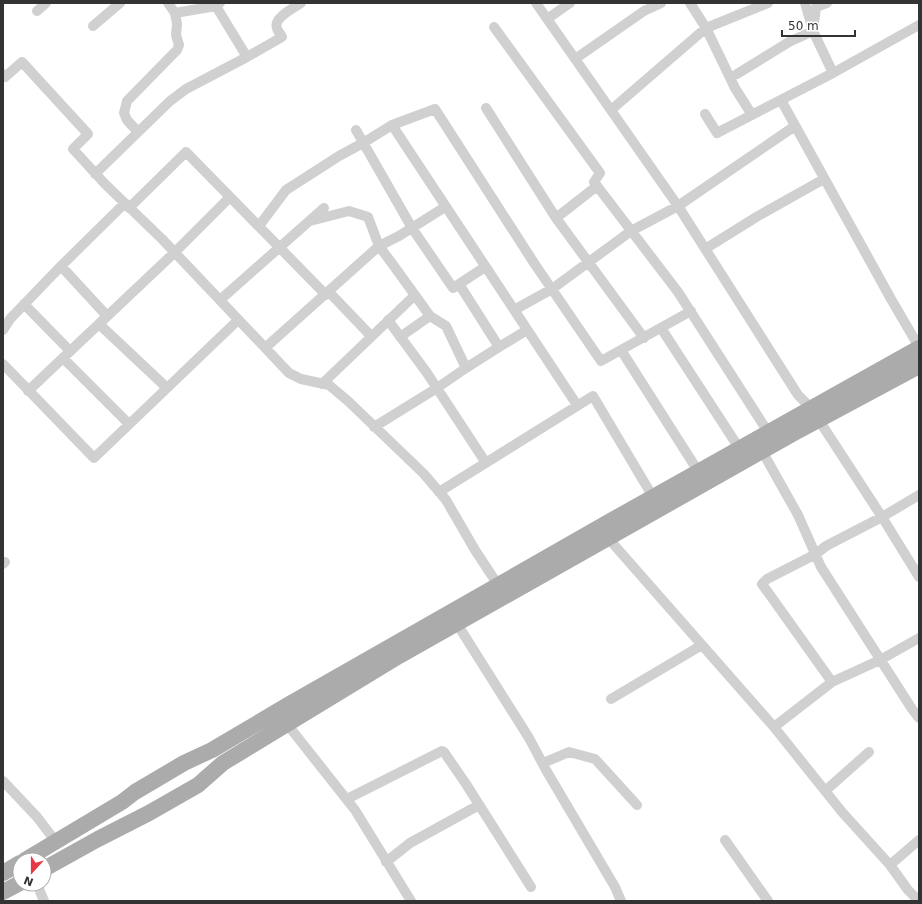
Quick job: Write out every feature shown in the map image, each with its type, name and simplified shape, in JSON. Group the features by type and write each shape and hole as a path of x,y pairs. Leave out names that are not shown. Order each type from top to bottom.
{"main road":[{"path":"42,852 122,802 135,792 184,763 212,750 288,705 608,538 762,451 814,414 919,348"},
{"path":"52,865 98,839 150,813 198,785 223,763 399,656 498,585 768,432 814,414 919,366"},
{"path":"3,873 12,868"},
{"path":"3,892 12,887"}],"street":[{"path":"37,11 46,3"},
{"path":"93,26 120,3"},
{"path":"138,132 127,120 124,113 127,101 177,50 180,45 176,35 177,24 175,13 168,3"},
{"path":"95,174 170,101 186,90 282,37 276,28 278,20 300,3"},
{"path":"536,3 678,206 798,395 814,414 882,517 919,577"},
{"path":"547,19 570,3"},
{"path":"575,59 644,11 661,3"},
{"path":"690,3 706,28 735,88 752,115"},
{"path":"611,110 706,28 768,3"},
{"path":"804,3 813,31 833,73"},
{"path":"813,31 816,7 827,3"},
{"path":"175,13 216,4 247,57"},
{"path":"704,114 717,133 833,73 919,25"},
{"path":"494,27 600,173 594,182 678,292 768,432"},
{"path":"738,74 789,42 813,31"},
{"path":"3,74 5,77 22,62 88,134 72,149 95,174 175,252 289,373 301,379 329,385 424,474 446,500 475,550 498,585"},
{"path":"781,100 919,348"},
{"path":"486,108 556,218 644,338"},
{"path":"259,226 286,190 339,156 392,125 435,109 552,289 601,361 691,311"},
{"path":"392,125 577,406"},
{"path":"514,310 552,289 631,231 678,206 795,126"},
{"path":"356,130 412,228 453,288 485,267"},
{"path":"3,330 10,319 61,266 186,152 371,336"},
{"path":"705,248 824,179"},
{"path":"556,218 597,186"},
{"path":"28,391 175,252 230,197"},
{"path":"265,348 379,246 412,228 445,207"},
{"path":"220,300 324,208"},
{"path":"310,221 349,211 368,217 379,246 430,316 446,326 466,368"},
{"path":"61,266 107,316"},
{"path":"459,284 499,347"},
{"path":"322,384 415,295"},
{"path":"24,304 70,351"},
{"path":"400,337 430,316"},
{"path":"3,364 94,458 238,320"},
{"path":"388,320 437,388 486,463"},
{"path":"99,324 167,388"},
{"path":"661,328 739,448"},
{"path":"374,427 527,330"},
{"path":"621,350 698,471"},
{"path":"63,358 129,424"},
{"path":"439,492 594,396 653,497"},
{"path":"762,451 798,515 821,567 919,718"},
{"path":"832,682 762,584 767,579 816,554 826,546 882,517 919,495"},
{"path":"608,538 774,727 842,812 890,865 908,890 919,901"},
{"path":"453,618 529,738 615,887 621,901"},
{"path":"774,727 832,682 880,660 919,638"},
{"path":"611,700 702,645"},
{"path":"287,724 355,810 411,901"},
{"path":"347,799 442,751 450,760 531,887"},
{"path":"543,763 569,752 595,759 637,805"},
{"path":"826,791 869,752"},
{"path":"3,781 37,817 56,842"},
{"path":"386,862 410,843 479,805"},
{"path":"725,840 768,901"},
{"path":"890,865 919,840"}]}
